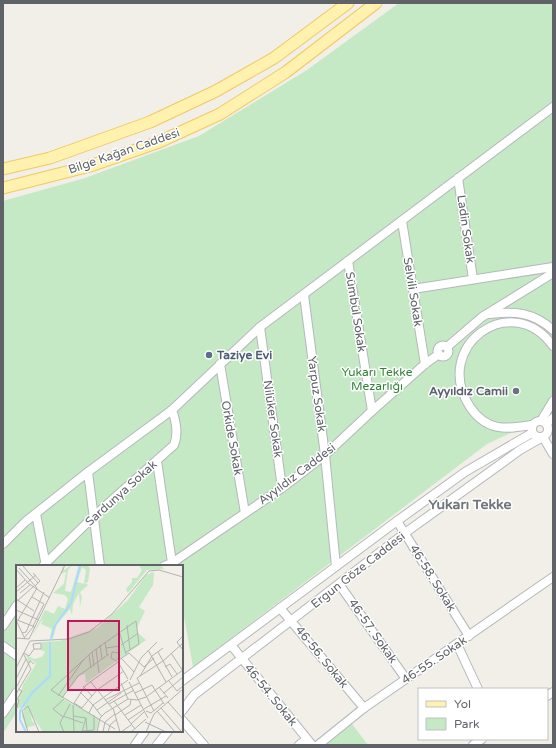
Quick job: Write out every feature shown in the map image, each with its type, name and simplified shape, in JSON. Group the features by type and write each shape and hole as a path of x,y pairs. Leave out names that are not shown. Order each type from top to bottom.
{"main road":[{"name":"Bilge Kağan Caddesi","path":"3,169 50,158 150,122 216,91 274,58 348,3"},
{"name":"Bilge Kağan Caddesi","path":"3,188 90,166 159,142 220,114 286,72 376,3"}],"street":[{"path":"3,544 25,522 88,472 172,410 260,327 553,107"},
{"name":"Ladin Sokak","path":"458,178 473,279"},
{"name":"Selvili Sokak","path":"402,220 425,364"},
{"name":"Sümbül Sokak","path":"348,261 372,411"},
{"path":"413,289 553,267"},
{"name":"Ayyıldız Caddesi","path":"168,564 282,488 325,455 425,364 444,353 487,314 553,273"},
{"name":"Yarpuz Sokak","path":"304,295 325,455 336,566"},
{"path":"487,314 516,312 534,316 553,330"},
{"path":"532,429 508,429 498,427 480,419 461,390 460,370 463,355 474,337 487,328 503,323 518,323 533,328 548,339 553,346"},
{"name":"Nilüker Sokak","path":"260,327 282,488"},
{"path":"444,353 454,356 463,355"},
{"path":"444,353 457,364 460,370"},
{"name":"Orkide Sokak","path":"220,364 245,513"},
{"path":"544,422 553,401"},
{"name":"Sardunya Sokak","path":"45,565 93,517 174,445 176,439 176,422 172,410"},
{"path":"544,422 548,428 548,432 542,437 536,437 532,429 535,422 544,422 553,418"},
{"name":"Ergun Göze Caddesi","path":"183,680 230,644 465,472 532,429"},
{"path":"542,437 553,454"},
{"name":"Ergun Göze Caddesi","path":"185,701 242,659 404,533 520,450 542,437"},
{"path":"156,461 168,564"},
{"path":"478,465 485,476"},
{"path":"88,472 100,565"},
{"path":"465,472 473,484"},
{"path":"36,514 45,565"},
{"name":"46-58. Sokak","path":"397,521 469,636"},
{"name":"46-55. Sokak","path":"318,745 364,708 553,577"},
{"name":"46-57. Sokak","path":"339,584 406,679"},
{"path":"3,626 16,606"},
{"name":"46-56. Sokak","path":"280,608 292,620 364,708"},
{"name":"46-54. Sokak","path":"230,644 310,742"},
{"path":"457,644 478,688"},
{"path":"3,646 16,655"},
{"path":"3,713 16,694"},
{"path":"183,721 204,745"},
{"path":"135,745 144,732"},
{"path":"157,745 167,732"},
{"path":"300,745 310,742"}],"green space":[{"name":"Yukarı Tekke Mezarlığı","path":"399,3 553,3 553,413 487,444 193,667 183,611 183,565 16,565 16,714 3,733 3,201 85,178 199,136 307,70"},
{"path":"352,724 368,745 325,745"}],"place":[{"name":"Taziye Evi","path":"209,355"},
{"name":"Ayyıldız Camii","path":"516,391"}],"district":[{"name":"Yukarı Tekke","path":"470,504"}]}
